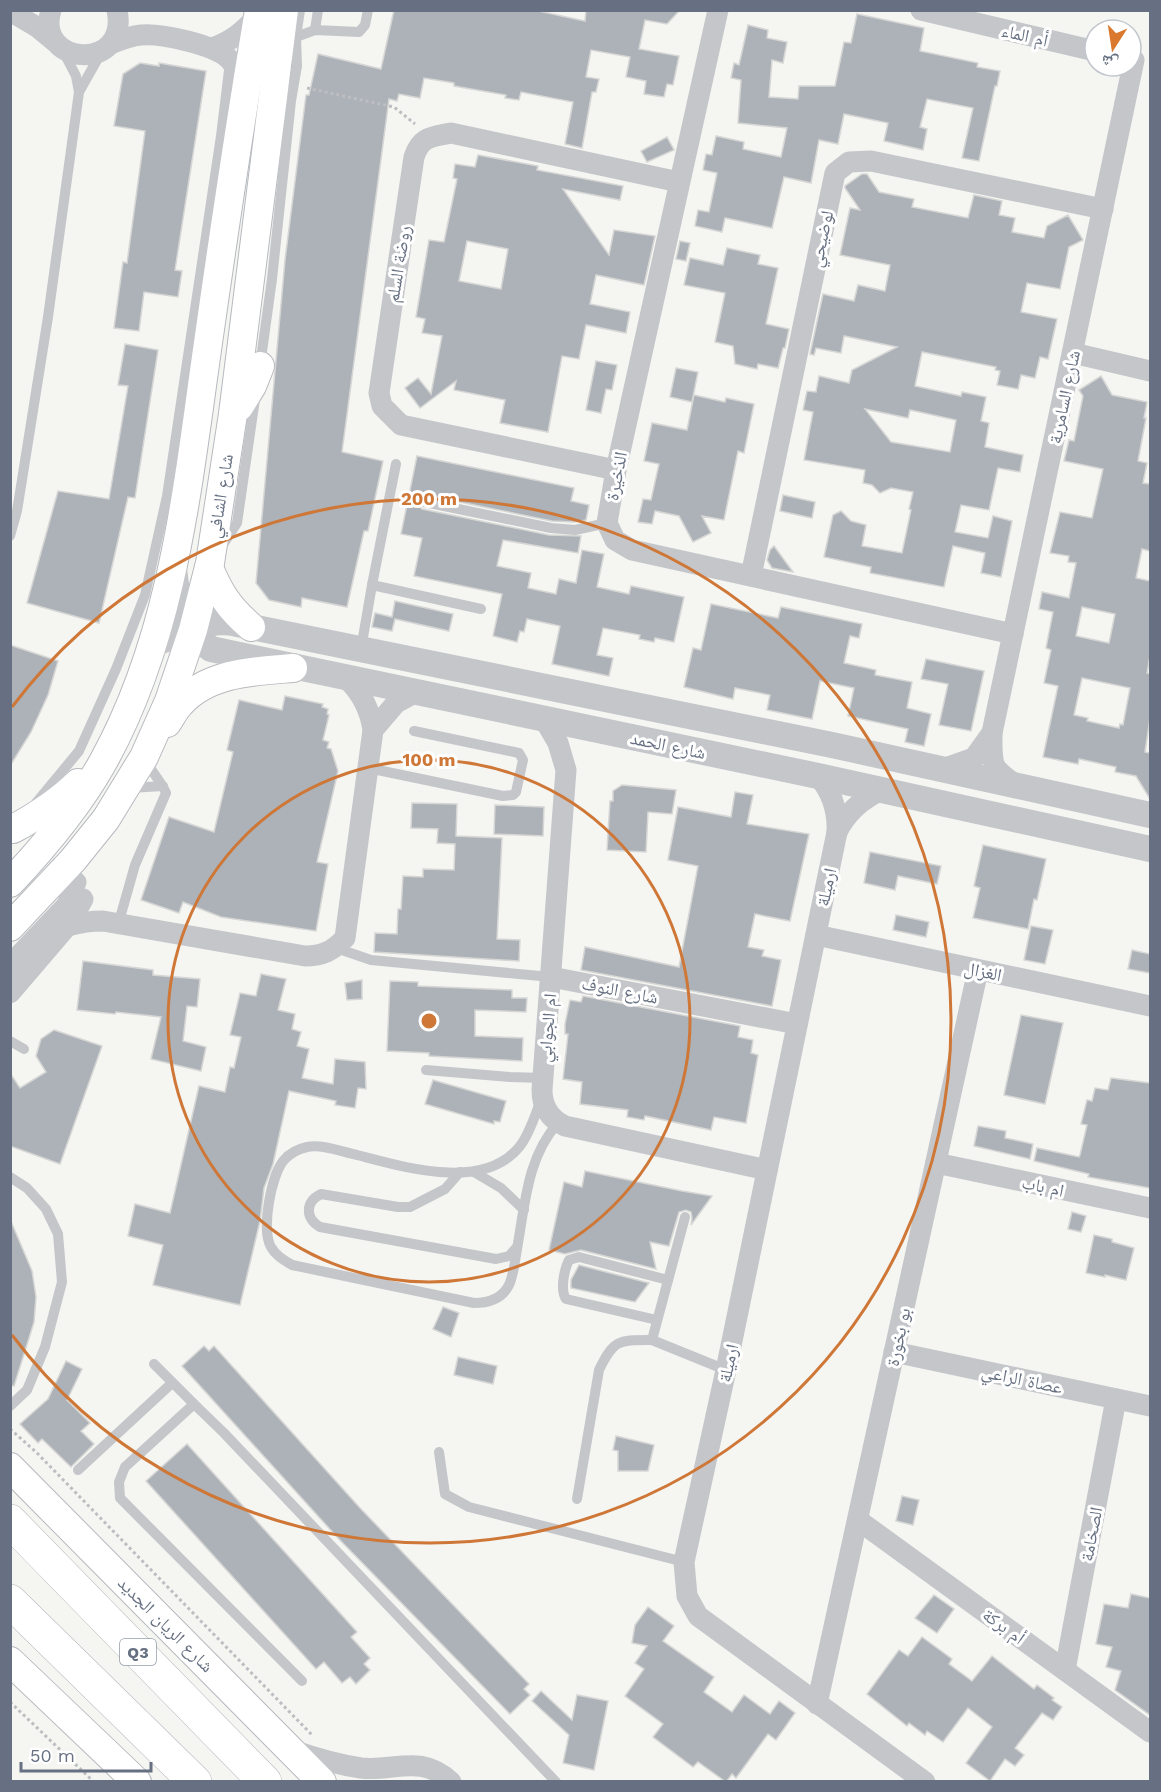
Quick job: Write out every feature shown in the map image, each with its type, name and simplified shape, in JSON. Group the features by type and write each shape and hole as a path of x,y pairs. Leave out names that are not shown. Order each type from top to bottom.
{"highway":[{"name":"Q3","path":"10,1521 265,1782"},
{"path":"10,1601 195,1782"}],"main road":[{"name":"شارع الشافي","path":"10,883 39,853 76,806 103,763 125,719 152,645 189,483 246,93 267,12"},
{"name":"شارع الشافي","path":"10,927 77,880 106,819 148,749 183,662 193,630 209,566 234,414 269,130 267,12"},
{"path":"269,130 292,93"},
{"path":"254,250 272,279"},
{"path":"234,414 244,401 260,366"},
{"path":"209,566 219,592 231,609 251,627"},
{"path":"148,749 181,703 198,689 219,678 256,671 293,668"},
{"path":"12,830 56,803 103,763"},
{"name":"شارع الريان الجديد","path":"10,1467 322,1782"},
{"path":"10,1661 137,1782"}],"street":[{"path":"51,10 49,23 57,44"},
{"path":"107,47 119,28 118,10"},
{"path":"118,10 157,35"},
{"name":"الذخيرة","path":"718,10 616,470 607,523 615,540 632,549 1014,634"},
{"name":"أم الماء","path":"921,10 971,16 1083,48"},
{"path":"10,11 77,56 95,54 133,36 157,35 212,48 230,60 238,70 246,93"},
{"path":"212,48 234,38 267,12"},
{"name":"شارع السامرية","path":"1018,787 998,772 992,760 992,734 1103,209 1135,78"},
{"path":"430,137 452,133 679,182"},
{"name":"روضة السلم","path":"430,137 418,144 414,157 379,393 382,406 400,425 616,470"},
{"name":"لوضيحي","path":"751,576 835,173 849,162 871,161 1103,209"},
{"path":"1073,352 1150,371"},
{"name":"شارع الحمد","path":"173,561 179,604 202,643 211,649 293,668 818,776 1150,849"},
{"name":"شارع الحمد","path":"152,645 222,622 832,745 1018,787 1146,812"},
{"path":"37,937 69,924 85,921 110,923 305,956 315,956 336,948 345,938 373,730 362,696 346,678"},
{"path":"373,730 387,710 416,692"},
{"name":"ام الجوابي","path":"543,1088 566,770 558,743 544,719"},
{"name":"شارع السامرية","path":"940,770 974,758 992,734"},
{"name":"ارميلة","path":"818,776 834,802 838,822 837,832 684,1562 687,1596 698,1616 925,1782"},
{"name":"ارميلة","path":"837,832 855,806 882,790"},
{"path":"77,880 93,913 110,923"},
{"path":"10,993 69,924 77,880"},
{"path":"10,965 67,905 77,880"},
{"name":"الغزال","path":"816,935 1150,1006"},
{"name":"بو بخورة","path":"817,1704 978,970"},
{"name":"شارع النوف","path":"551,977 797,1024"},
{"path":"543,1088 547,1112 558,1123 565,1126 767,1170"},
{"name":"ام باب","path":"936,1163 1150,1208"},
{"name":"عصاة الراعي","path":"894,1352 1150,1406"},
{"name":"الصخامة","path":"1065,1670 1116,1399"},
{"name":"أم بركة","path":"858,1520 1150,1732"},
{"path":"292,1750 362,1768 412,1764 433,1770 451,1782"},
{"path":"385,1782 391,1775 412,1764"}],"lane":[{"path":"209,566 237,523 272,279 292,93 297,66 296,37 300,10"},
{"path":"315,30 318,10"},
{"path":"296,37 315,30 359,32 365,25 368,10"},
{"path":"12,830 79,751 116,669 145,595 167,496 234,38"},
{"path":"57,44 72,69 79,92"},
{"path":"10,536 17,511 48,317 79,92 107,47"},
{"path":"361,650 396,464"},
{"path":"424,502 551,528 575,530 607,523"},
{"path":"372,585 481,609"},
{"path":"368,768 508,797 516,792 523,760 519,753 414,731"},
{"path":"110,923 166,793 152,772 148,749"},
{"path":"124,790 143,786 163,786"},
{"name":"شارع النوف","path":"336,948 371,960 551,977"},
{"path":"10,1041 24,1049"},
{"path":"426,1070 543,1088 525,1138 519,1147 512,1155 494,1166 473,1172 404,1166 309,1146 295,1151 283,1161 276,1176 267,1219 267,1233 271,1247 280,1258 292,1265 474,1303 494,1300 502,1294 512,1276 534,1162 548,1134 558,1123"},
{"path":"460,1172 445,1189 416,1205 398,1207 321,1194 310,1203 309,1217 320,1227 496,1259 508,1256 517,1246"},
{"path":"473,1172 501,1188 524,1210"},
{"path":"10,1177 27,1188 46,1209 58,1234 62,1282 45,1347 27,1390 10,1406"},
{"path":"652,1340 685,1217"},
{"path":"657,1320 566,1299 563,1290 567,1265 569,1260 579,1257 668,1280"},
{"path":"577,1499 599,1370 608,1351 623,1340 652,1340 726,1370"},
{"path":"154,1364 232,1441 556,1782"},
{"path":"78,1470 172,1383"},
{"path":"194,1404 125,1467 119,1482 120,1498 302,1681"},
{"path":"439,1452 445,1494 469,1507 684,1562"}],"path":[{"path":"292,93 394,107 430,137"},
{"path":"10,1429 37,1453 309,1733 318,1739"},
{"path":"10,1702 94,1782"}],"building":[{"path":"394,10 534,10 585,21 586,10 680,10 667,24 645,20 639,49 679,56 673,85 667,84 664,97 644,94 646,81 626,77 630,57 591,50 586,77 599,79 596,92 592,92 582,148 565,144 573,102 521,92 519,100 505,98 506,95 424,78 420,98 399,94 397,101 389,99 342,452 383,461 368,531 364,531 347,607 302,598 301,607 269,600 256,583 285,260 306,95 309,95 318,54 381,69"},
{"path":"857,14 924,28 920,51 978,63 977,67 1000,71 979,161 962,158 973,108 927,99 920,127 927,129 923,150 884,141 888,123 844,114 838,144 819,140 811,183 784,177 772,228 725,218 722,232 695,226 698,210 709,212 717,173 703,170 706,154 712,155 716,136 744,142 743,149 781,157 787,128 738,123 741,80 731,78 734,63 739,65 748,25 768,30 767,38 787,42 783,63 772,60 769,97 798,99 799,86 835,86 844,42 851,43"},
{"path":"140,63 159,66 159,63 206,71 175,270 182,271 178,297 144,292 139,331 114,328 123,262 127,263 145,131 114,126 123,74"},
{"path":"667,137 674,150 647,162 641,151"},
{"path":"478,155 538,166 537,170 623,186 620,200 563,189 609,255 614,230 655,236 644,285 596,275 590,304 630,312 626,333 586,325 579,359 562,356 548,432 500,423 505,400 454,390 456,381 420,408 405,388 418,378 431,394 442,336 422,333 425,319 416,317 429,240 444,242 457,179 453,178 455,164 475,167","holes":["467,241 508,249 501,289 459,281"]},
{"path":"862,174 867,174 879,192 914,199 912,207 968,218 974,195 1002,201 999,215 1015,218 1012,232 1044,238 1047,226 1068,215 1083,240 1069,247 1060,289 1027,283 1021,312 1057,319 1048,359 1040,357 1035,378 1021,375 1018,389 997,385 1000,371 995,370 996,367 922,352 915,386 961,396 962,392 986,397 981,421 989,423 985,447 1023,455 1020,472 998,468 989,510 961,505 955,532 988,538 993,516 1012,521 1001,577 981,573 985,553 953,546 944,587 870,573 871,567 824,557 833,515 841,511 851,521 866,525 862,546 902,553 913,492 891,488 880,493 872,485 863,483 865,470 804,460 813,412 803,410 807,391 816,392 819,376 849,383 852,370 897,347 844,336 841,353 816,348 814,355 810,354 823,294 854,301 858,285 885,291 890,265 840,255 850,208 860,210 845,186","holes":["865,409 908,418 910,410 956,420 950,452 891,442"]},
{"path":"680,241 690,243 686,261 676,259"},
{"path":"727,248 760,255 758,264 778,268 766,324 789,329 778,368 758,364 757,369 735,364 733,346 715,342 725,293 684,285 690,258 723,265"},
{"path":"125,344 158,350 135,498 128,497 99,623 27,603 58,491 109,499 128,386 118,385"},
{"path":"596,361 617,365 612,390 606,389 601,413 586,410"},
{"path":"676,368 698,372 692,402 670,397"},
{"path":"1101,376 1112,395 1147,402 1138,461 1147,463 1143,483 1150,484 1150,551 1142,549 1136,578 1150,581 1150,656 1147,673 1150,674 1150,718 1145,752 1150,753 1150,799 1136,776 1115,772 1116,767 1079,759 1078,764 1043,757 1058,686 1044,683 1051,650 1046,648 1053,612 1039,609 1042,592 1069,598 1076,563 1068,562 1069,556 1050,553 1060,512 1092,518 1103,469 1064,461 1069,440 1074,441 1083,396 1079,390","holes":["1082,607 1115,614 1109,643 1076,636","1082,678 1130,688 1123,725 1120,724 1119,728 1087,721 1088,718 1074,715"]},
{"path":"694,395 725,402 726,398 754,404 744,453 738,451 724,520 702,516 711,533 693,542 679,516 655,511 652,524 638,522 643,499 651,500 659,464 644,461 652,423 687,430"},
{"path":"417,456 574,488 571,501 589,505 586,520 552,521 426,495 419,497 417,504 422,509 549,535 581,536 578,553 503,540 497,566 531,573 528,588 556,594 559,579 576,583 582,550 604,554 597,587 629,594 631,586 684,597 674,642 655,638 654,642 639,639 640,635 603,628 597,655 613,658 609,676 552,664 560,626 527,619 524,632 520,631 517,642 493,636 502,594 414,576 422,538 401,534"},
{"path":"783,495 815,502 812,518 780,511"},
{"path":"774,546 793,572 772,568 767,560"},
{"path":"395,601 453,614 449,631 395,619 392,631 372,627 375,613 392,617"},
{"path":"711,604 778,618 781,607 862,624 859,638 850,636 844,663 876,670 875,675 912,682 907,708 931,714 924,746 905,742 908,729 848,716 854,688 820,681 812,719 767,710 770,695 735,688 733,699 684,687 693,648 701,650"},
{"path":"10,645 58,661 48,695 31,732 10,766"},
{"path":"926,659 984,671 971,731 939,725 948,684 921,679"},
{"path":"285,696 323,704 322,707 328,709 327,714 329,715 323,740 329,742 327,748 331,749 338,771 317,862 328,864 316,931 221,917 183,902 179,913 141,900 169,817 214,832 233,752 227,750 239,700 282,710"},
{"path":"622,785 676,790 672,814 648,812 646,852 607,850 610,801 613,801 613,791"},
{"path":"735,792 753,795 747,824 809,834 790,921 755,914 748,947 764,950 762,956 781,960 772,1006 581,970 585,947 679,967 698,866 668,860 678,807 731,817"},
{"path":"412,803 457,804 456,836 502,838 497,939 520,940 519,961 374,952 375,933 397,934 403,876 423,877 423,869 454,870 455,844 437,843 438,829 411,828"},
{"path":"495,805 544,807 543,836 494,834"},
{"path":"983,845 1046,859 1028,929 973,918 980,888 974,886"},
{"path":"870,852 941,866 937,884 898,876 895,890 864,883"},
{"path":"896,915 929,922 926,937 893,930"},
{"path":"1031,926 1053,930 1045,964 1024,960"},
{"path":"1132,950 1150,954 1150,973 1128,969"},
{"path":"83,961 153,970 153,975 200,979 197,1007 187,1006 183,1041 206,1047 201,1071 151,1059 161,1017 77,1010"},
{"path":"261,974 286,979 278,1010 295,1014 292,1029 301,1032 297,1046 309,1049 302,1078 333,1084 335,1059 365,1062 366,1089 358,1088 355,1108 335,1105 336,1101 289,1091 273,1164 264,1188 260,1221 240,1305 153,1285 163,1245 128,1236 135,1204 170,1213 199,1086 225,1092 230,1067 234,1068 241,1037 230,1035 240,993 256,996"},
{"path":"362,980 362,999 347,1000 345,983"},
{"path":"390,981 418,982 418,986 512,990 512,998 527,998 526,1012 475,1010 475,1036 523,1038 522,1061 429,1056 429,1053 387,1051"},
{"path":"583,996 740,1026 738,1037 753,1040 751,1053 758,1055 746,1123 714,1117 711,1130 645,1116 644,1120 627,1117 628,1110 580,1104 582,1082 563,1079 568,1034 565,1034 565,1024 570,1000 581,1002"},
{"path":"1021,1015 1063,1023 1045,1104 1004,1095"},
{"path":"54,1030 102,1046 60,1164 10,1146 10,1073 20,1088 46,1072 36,1056 41,1039"},
{"path":"1111,1078 1150,1083 1150,1188 1088,1177 1089,1174 1034,1161 1037,1148 1079,1157 1087,1125 1081,1124 1087,1100 1092,1101 1095,1088 1108,1090"},
{"path":"433,1080 506,1101 500,1122 494,1121 494,1124 425,1104"},
{"path":"978,1126 1006,1131 1005,1138 1033,1144 1030,1159 974,1146"},
{"path":"585,1171 712,1196 691,1225 691,1212 686,1210 679,1212 669,1246 650,1242 656,1269 581,1250 565,1254 549,1250 564,1182 582,1187"},
{"path":"1072,1212 1086,1216 1081,1232 1068,1229"},
{"path":"10,1219 32,1271 36,1297 34,1322 14,1386 10,1385"},
{"path":"1094,1235 1134,1248 1126,1280 1086,1273"},
{"path":"579,1265 649,1283 635,1302 571,1288 571,1280"},
{"path":"443,1307 459,1313 451,1337 433,1329"},
{"path":"204,1346 209,1351 214,1346 360,1508 529,1684 524,1689 530,1695 510,1714 337,1537 182,1366"},
{"path":"458,1357 497,1366 493,1384 454,1375"},
{"path":"66,1361 82,1369 67,1400 90,1423 81,1431 94,1444 71,1467 42,1439 38,1443 20,1424 48,1399"},
{"path":"616,1436 654,1445 648,1471 618,1471 618,1451 613,1450"},
{"path":"187,1444 357,1632 351,1637 370,1658 364,1664 370,1670 356,1684 350,1677 342,1683 324,1662 316,1669 146,1481"},
{"path":"902,1496 919,1500 913,1525 896,1521"},
{"path":"1131,1594 1150,1598 1150,1715 1115,1690 1121,1671 1106,1667 1112,1647 1096,1644 1104,1604 1128,1608"},
{"path":"934,1595 954,1609 937,1633 915,1618"},
{"path":"648,1607 674,1626 663,1641 714,1677 704,1692 732,1712 744,1695 770,1714 779,1701 795,1713 776,1740 768,1734 736,1778 732,1774 726,1782 698,1762 693,1767 653,1737 663,1724 625,1696 644,1669 635,1663 647,1646 632,1643 635,1625"},
{"path":"922,1637 952,1659 949,1664 972,1681 992,1656 1034,1689 1037,1685 1062,1707 1053,1720 1042,1713 1015,1748 1024,1755 1015,1766 1005,1759 990,1781 966,1763 992,1727 968,1708 943,1742 927,1731 925,1735 909,1723 907,1726 867,1694 899,1650 908,1656"},
{"path":"541,1691 572,1720 577,1695 608,1701 594,1770 563,1763 569,1735 532,1701"}]}
